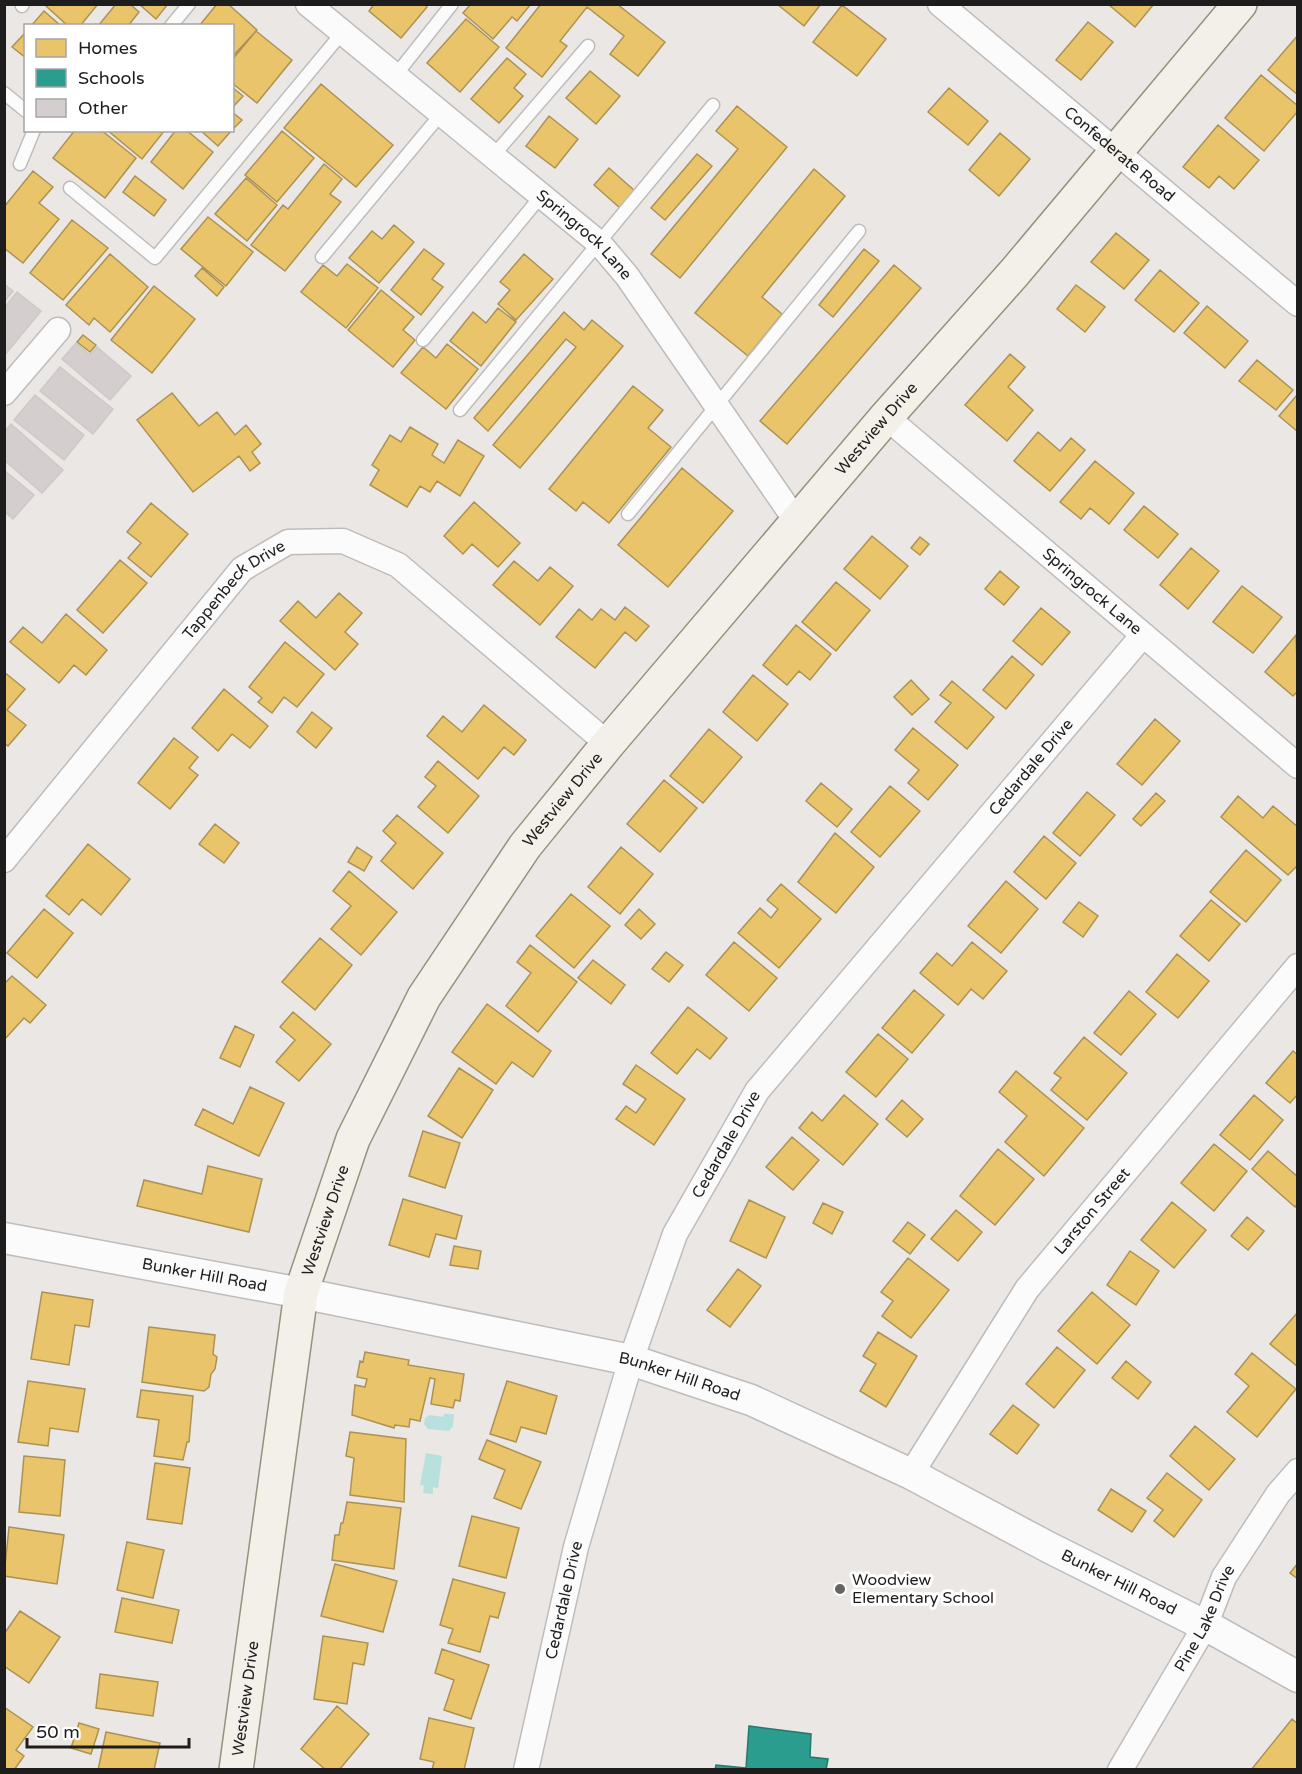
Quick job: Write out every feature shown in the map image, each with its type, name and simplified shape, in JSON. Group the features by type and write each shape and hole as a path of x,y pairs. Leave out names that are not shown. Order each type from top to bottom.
{"main road":[{"name":"Westview Drive","path":"236,1770 301,1293 354,1139 424,997 525,846 608,744 885,417 1015,272 1240,4"}],"street":[{"name":"Springrock Lane","path":"308,4 599,243 627,276 716,408 797,522"},
{"name":"Confederate Road","path":"940,4 1115,153 1298,304"},
{"path":"5,390 58,330"},
{"name":"Springrock Lane","path":"885,417 1298,766"},
{"name":"Tappenbeck Drive","path":"4,861 242,569 288,542 343,541 398,565 608,744"},
{"name":"Cedardale Drive","path":"526,1770 576,1547 631,1360 675,1234 757,1091 1143,635"},
{"name":"Larston Street","path":"911,1474 1027,1289 1298,966"},
{"name":"Bunker Hill Road","path":"4,1238 301,1293 631,1360 751,1400 911,1474 1050,1548 1205,1626 1298,1677"},
{"name":"Pine Lake Drive","path":"1120,1770 1205,1626 1224,1577 1278,1494 1298,1471"}],"lane":[{"path":"173,24 189,4"},
{"path":"395,76 452,4"},
{"path":"70,188 155,258 342,33"},
{"path":"493,156 588,46"},
{"path":"4,93 24,109"},
{"path":"460,410 713,105"},
{"path":"322,257 441,114"},
{"path":"20,164 33,132"},
{"path":"423,340 541,196"},
{"path":"628,514 716,408 738,376 859,231"}],"water":[{"path":"444,1414 454,1414 453,1426 449,1431 428,1429 424,1424 425,1418 430,1415 443,1417"},
{"path":"426,1453 442,1456 438,1488 433,1487 433,1494 423,1493 424,1486 420,1485"}],"building: Homes":[{"path":"48,4 98,4 82,24 66,24 46,6"},
{"path":"116,4 130,4 139,12 130,24 100,24"},
{"path":"139,4 168,4 156,19"},
{"path":"217,4 228,4 257,30 234,55 234,24 201,24"},
{"path":"374,4 424,4 427,7 401,38 369,11"},
{"path":"471,4 531,4 517,21 512,17 493,39 463,13"},
{"path":"541,4 617,4 665,42 638,76 610,54 624,36 587,7 560,41 567,46 542,77 506,48"},
{"path":"777,4 821,4 804,26"},
{"path":"1108,4 1154,4 1135,27"},
{"path":"842,5 886,39 857,76 813,42"},
{"path":"44,11 59,24 33,24"},
{"path":"466,19 499,47 460,92 427,63"},
{"path":"1088,22 1113,42 1081,80 1056,60"},
{"path":"256,31 292,60 257,103 234,85 234,58"},
{"path":"24,34 24,56 12,47"},
{"path":"1298,35 1298,95 1268,70"},
{"path":"507,58 526,74 514,88 523,96 499,123 471,99"},
{"path":"590,71 620,96 596,124 566,98"},
{"path":"1261,75 1298,106 1298,111 1264,151 1225,118"},
{"path":"321,84 393,145 356,187 284,128"},
{"path":"949,88 988,121 968,145 928,112"},
{"path":"234,89 243,96 234,106"},
{"path":"737,106 787,147 680,278 651,254 738,149 716,131"},
{"path":"234,114 242,120 234,128"},
{"path":"549,116 578,139 555,168 526,146"},
{"path":"1218,125 1259,160 1234,189 1219,176 1209,188 1183,167"},
{"path":"282,131 314,158 277,202 245,175"},
{"path":"73,132 104,132 136,158 105,198 53,158"},
{"path":"109,132 163,132 142,159"},
{"path":"174,132 188,132 213,152 183,189 151,162"},
{"path":"202,132 230,132 218,146"},
{"path":"1000,133 1030,159 999,196 969,170"},
{"path":"697,154 712,166 665,220 651,208"},
{"path":"324,164 342,179 330,194 341,202 285,271 251,245 283,205 288,209"},
{"path":"609,168 635,191 620,208 594,185"},
{"path":"814,169 845,196 762,297 782,314 748,356 695,313"},
{"path":"33,171 53,187 39,203 59,219 23,263 4,248 4,207"},
{"path":"135,176 166,200 154,216 123,192"},
{"path":"246,178 277,205 247,241 215,214"},
{"path":"208,217 253,252 226,286 181,249"},
{"path":"72,220 108,248 63,300 30,273"},
{"path":"394,225 414,242 379,283 349,258 372,231 382,239"},
{"path":"1116,233 1149,260 1124,289 1091,262"},
{"path":"424,249 444,264 432,279 443,287 421,315 391,290"},
{"path":"864,249 879,261 833,317 819,305"},
{"path":"110,254 148,287 110,332 94,318 89,325 66,305"},
{"path":"524,254 553,279 516,320 498,304 510,290 500,282"},
{"path":"347,264 378,288 346,328 301,292 323,265 337,276"},
{"path":"894,265 921,288 787,444 760,421"},
{"path":"202,268 224,287 217,296 195,276"},
{"path":"1160,270 1199,303 1174,332 1135,300"},
{"path":"1076,285 1105,307 1085,332 1057,309"},
{"path":"154,286 195,319 152,373 111,340"},
{"path":"381,290 414,317 403,330 415,340 393,367 348,330"},
{"path":"1207,306 1248,341 1225,368 1184,333"},
{"path":"498,308 516,322 481,366 450,341 473,312 486,323"},
{"path":"564,312 584,330 592,320 623,346 520,468 493,445 576,347 566,339 488,431 474,418"},
{"path":"83,335 96,345 90,352 77,342"},
{"path":"447,344 478,369 446,409 401,373 423,347 436,358"},
{"path":"1010,354 1025,367 1008,387 1033,410 1007,441 965,405"},
{"path":"1257,360 1293,390 1276,410 1239,381"},
{"path":"633,386 663,410 648,428 671,447 609,523 583,502 576,511 549,489"},
{"path":"172,393 199,426 217,412 235,435 246,425 261,444 252,452 260,463 250,471 239,456 193,492 137,420"},
{"path":"1298,394 1298,432 1279,416"},
{"path":"410,427 438,444 432,455 444,463 458,440 484,456 460,496 437,481 430,492 420,486 407,507 370,485 379,470 372,465 390,435 401,442"},
{"path":"1038,432 1060,451 1071,438 1085,450 1050,491 1014,461"},
{"path":"1095,461 1134,493 1109,524 1090,508 1081,519 1060,502"},
{"path":"682,468 733,511 668,587 618,545"},
{"path":"474,502 520,543 498,567 472,544 463,554 444,536"},
{"path":"151,503 188,534 151,577 128,558 141,543 127,532"},
{"path":"1144,506 1178,534 1158,558 1124,530"},
{"path":"872,536 908,566 880,599 844,569"},
{"path":"920,537 929,544 920,555 911,548"},
{"path":"1191,548 1219,571 1188,609 1160,585"},
{"path":"120,560 147,583 103,633 77,610"},
{"path":"514,561 538,581 550,567 573,586 540,625 493,585"},
{"path":"1000,571 1019,587 1004,605 985,589"},
{"path":"836,582 870,610 836,651 802,622"},
{"path":"1242,586 1282,617 1253,653 1213,622"},
{"path":"339,593 362,613 345,632 358,644 335,670 280,621 298,601 316,618"},
{"path":"625,607 649,626 636,641 625,632 595,668 556,637 579,609 592,620 601,609 615,620"},
{"path":"1041,608 1070,632 1042,665 1013,641"},
{"path":"66,614 107,650 86,675 74,665 59,683 10,642 23,627 42,643"},
{"path":"796,625 831,654 810,680 799,671 787,685 763,665"},
{"path":"1296,635 1298,691 1293,696 1265,672"},
{"path":"285,642 324,674 297,707 284,697 272,713 258,702 262,698 249,687"},
{"path":"1012,656 1034,675 1006,709 983,690"},
{"path":"4,672 25,689 7,710 26,725 8,746 4,743"},
{"path":"753,675 788,704 757,741 723,712"},
{"path":"911,680 929,699 912,715 894,697"},
{"path":"952,681 994,717 967,749 935,722 951,703 940,695"},
{"path":"224,689 268,726 250,748 232,734 218,751 192,728"},
{"path":"484,705 526,740 514,755 504,747 478,779 427,736 443,716 462,732"},
{"path":"312,712 332,728 316,748 297,732"},
{"path":"1155,719 1180,741 1142,785 1117,764"},
{"path":"913,728 958,765 928,800 908,783 919,770 895,750"},
{"path":"709,729 742,757 703,803 670,776"},
{"path":"174,738 198,757 189,768 198,775 170,809 138,783"},
{"path":"438,761 479,796 448,833 418,807 436,786 425,777"},
{"path":"664,780 697,808 660,852 627,824"},
{"path":"821,783 852,809 837,827 806,801"},
{"path":"890,786 920,811 880,857 851,832"},
{"path":"1087,792 1115,815 1080,856 1053,833"},
{"path":"1156,793 1165,801 1141,826 1133,819"},
{"path":"1238,796 1263,818 1273,806 1298,827 1298,865 1288,875 1221,817"},
{"path":"397,815 443,853 413,889 381,861 396,843 383,831"},
{"path":"215,824 239,843 224,863 199,844"},
{"path":"835,833 874,867 836,913 798,882"},
{"path":"1044,836 1076,863 1046,899 1014,872"},
{"path":"88,844 130,879 101,915 82,899 69,915 46,896"},
{"path":"357,847 372,857 364,871 348,862"},
{"path":"621,847 653,874 620,914 588,887"},
{"path":"1246,850 1281,880 1246,922 1210,892"},
{"path":"349,871 397,912 361,955 331,929 351,906 333,891"},
{"path":"1006,881 1038,909 1001,953 968,926"},
{"path":"781,884 821,919 779,968 738,933 760,908 771,918 778,909 767,900"},
{"path":"571,894 610,926 574,968 536,936"},
{"path":"1211,900 1240,924 1209,961 1180,936"},
{"path":"1079,902 1098,916 1083,937 1063,922"},
{"path":"44,909 73,933 37,978 7,953"},
{"path":"639,909 655,924 641,939 625,925"},
{"path":"320,938 352,965 315,1010 282,982"},
{"path":"734,942 777,978 749,1011 706,975"},
{"path":"972,942 1007,971 983,999 971,989 958,1005 920,973 937,953 952,966"},
{"path":"530,945 577,982 538,1032 506,1006 531,973 517,962"},
{"path":"666,952 683,965 669,982 652,969"},
{"path":"1177,954 1209,981 1178,1018 1146,992"},
{"path":"593,960 625,985 611,1004 578,978"},
{"path":"12,976 46,1005 30,1023 24,1018 4,1040 4,984"},
{"path":"914,990 944,1015 912,1053 882,1028"},
{"path":"1129,991 1156,1014 1121,1055 1094,1033"},
{"path":"487,1004 551,1051 533,1077 512,1062 496,1084 452,1052"},
{"path":"688,1007 727,1038 710,1059 697,1049 677,1074 651,1053"},
{"path":"293,1012 331,1044 299,1081 276,1062 295,1040 280,1027"},
{"path":"235,1026 254,1035 240,1067 220,1058"},
{"path":"878,1034 908,1059 876,1097 846,1072"},
{"path":"1084,1037 1127,1073 1087,1120 1051,1090 1061,1078 1054,1073"},
{"path":"1293,1051 1298,1055 1298,1094 1290,1103 1266,1083"},
{"path":"636,1065 685,1099 654,1145 616,1119 626,1106 636,1113 646,1099 623,1084"},
{"path":"459,1068 493,1090 462,1138 428,1116"},
{"path":"1016,1071 1084,1128 1044,1176 1005,1142 1027,1116 999,1092"},
{"path":"250,1087 284,1103 259,1156 195,1125 203,1109 233,1124"},
{"path":"844,1095 878,1124 843,1165 799,1128 812,1112 822,1121"},
{"path":"1254,1095 1283,1120 1250,1160 1220,1135"},
{"path":"902,1100 923,1119 907,1137 886,1119"},
{"path":"423,1131 460,1143 445,1188 409,1176"},
{"path":"792,1137 819,1160 793,1190 766,1167"},
{"path":"1214,1144 1247,1171 1214,1211 1181,1183"},
{"path":"998,1149 1034,1179 995,1225 960,1196"},
{"path":"1268,1151 1298,1177 1298,1203 1295,1207 1252,1169"},
{"path":"208,1166 262,1179 249,1232 137,1206 144,1180 202,1194"},
{"path":"403,1199 462,1216 456,1239 436,1234 429,1257 389,1245"},
{"path":"749,1200 785,1217 766,1258 730,1241"},
{"path":"1172,1202 1206,1230 1174,1268 1141,1240"},
{"path":"823,1203 843,1212 832,1234 813,1223"},
{"path":"956,1210 982,1232 958,1261 931,1239"},
{"path":"1247,1217 1264,1231 1248,1250 1231,1236"},
{"path":"908,1222 925,1235 910,1254 893,1241"},
{"path":"454,1246 481,1251 478,1269 450,1265"},
{"path":"1130,1251 1159,1271 1136,1305 1107,1285"},
{"path":"908,1258 949,1290 911,1338 882,1316 893,1301 881,1292"},
{"path":"738,1269 761,1286 730,1327 707,1310"},
{"path":"42,1292 93,1300 89,1327 75,1325 69,1365 31,1359"},
{"path":"1092,1292 1130,1325 1097,1364 1058,1331"},
{"path":"1298,1312 1298,1367 1270,1344"},
{"path":"149,1327 215,1335 213,1354 217,1357 209,1387 204,1391 142,1382"},
{"path":"878,1332 917,1356 886,1407 860,1391 876,1364 863,1356"},
{"path":"1057,1347 1085,1370 1054,1408 1026,1384"},
{"path":"365,1352 409,1360 408,1365 464,1374 460,1401 455,1400 453,1408 431,1404 435,1379 430,1378 420,1421 410,1419 409,1427 395,1425 394,1428 352,1415 355,1385 365,1387 367,1379 357,1377 360,1361 363,1362"},
{"path":"1252,1353 1296,1389 1257,1437 1227,1412 1249,1386 1235,1374"},
{"path":"1126,1361 1151,1382 1138,1399 1112,1378"},
{"path":"28,1381 85,1389 78,1432 50,1428 48,1446 18,1442"},
{"path":"507,1381 557,1396 546,1434 521,1427 516,1442 490,1434"},
{"path":"141,1390 193,1396 189,1442 187,1442 183,1460 154,1456 159,1420 137,1417"},
{"path":"1013,1405 1039,1425 1017,1454 990,1434"},
{"path":"1195,1426 1235,1459 1209,1490 1170,1456"},
{"path":"350,1432 406,1439 404,1502 350,1495 354,1458 346,1456"},
{"path":"487,1440 541,1462 521,1509 494,1498 505,1470 479,1459"},
{"path":"24,1456 65,1460 60,1516 19,1512"},
{"path":"155,1463 190,1468 182,1524 147,1519"},
{"path":"1167,1473 1202,1500 1174,1537 1154,1521 1163,1510 1147,1498"},
{"path":"1111,1489 1146,1511 1132,1532 1098,1510"},
{"path":"347,1502 401,1508 394,1569 332,1560 335,1535 339,1535"},
{"path":"472,1516 519,1528 506,1578 459,1566"},
{"path":"9,1527 64,1535 57,1584 4,1576"},
{"path":"127,1542 164,1550 153,1598 117,1590"},
{"path":"1298,1563 1298,1579 1290,1573"},
{"path":"335,1564 397,1581 383,1632 321,1616"},
{"path":"453,1579 505,1593 498,1618 490,1616 480,1652 448,1643 453,1629 440,1625"},
{"path":"122,1598 179,1610 172,1643 115,1632"},
{"path":"20,1611 60,1637 29,1683 4,1666 4,1634"},
{"path":"323,1636 368,1643 364,1665 353,1663 347,1704 314,1699"},
{"path":"442,1649 489,1665 471,1719 444,1710 454,1680 435,1673"},
{"path":"100,1674 158,1682 153,1716 96,1708"},
{"path":"337,1706 369,1734 339,1770 326,1770 301,1749"},
{"path":"4,1707 33,1727 16,1750 24,1756 14,1770 4,1770"},
{"path":"429,1718 474,1728 464,1770 432,1770 434,1762 420,1759"},
{"path":"1292,1719 1298,1724 1298,1770 1251,1770"},
{"path":"79,1723 99,1729 91,1754 71,1748"},
{"path":"106,1732 160,1743 154,1770 98,1770"}],"building: Schools":[{"path":"749,1726 811,1734 810,1757 828,1759 826,1770 715,1770 716,1765 746,1768"}],"building: Other":[{"path":"4,284 13,291 4,302"},
{"path":"17,292 41,311 4,356 4,308"},
{"path":"76,343 90,355 97,347 131,376 110,400 62,359"},
{"path":"60,367 113,409 93,434 40,391"},
{"path":"35,395 84,435 64,460 14,420"},
{"path":"11,424 63,470 42,493 4,460 4,432"},
{"path":"4,470 34,495 13,519 4,511"}],"place":[{"name":"Woodview Elementary School","path":"840,1589"}]}
